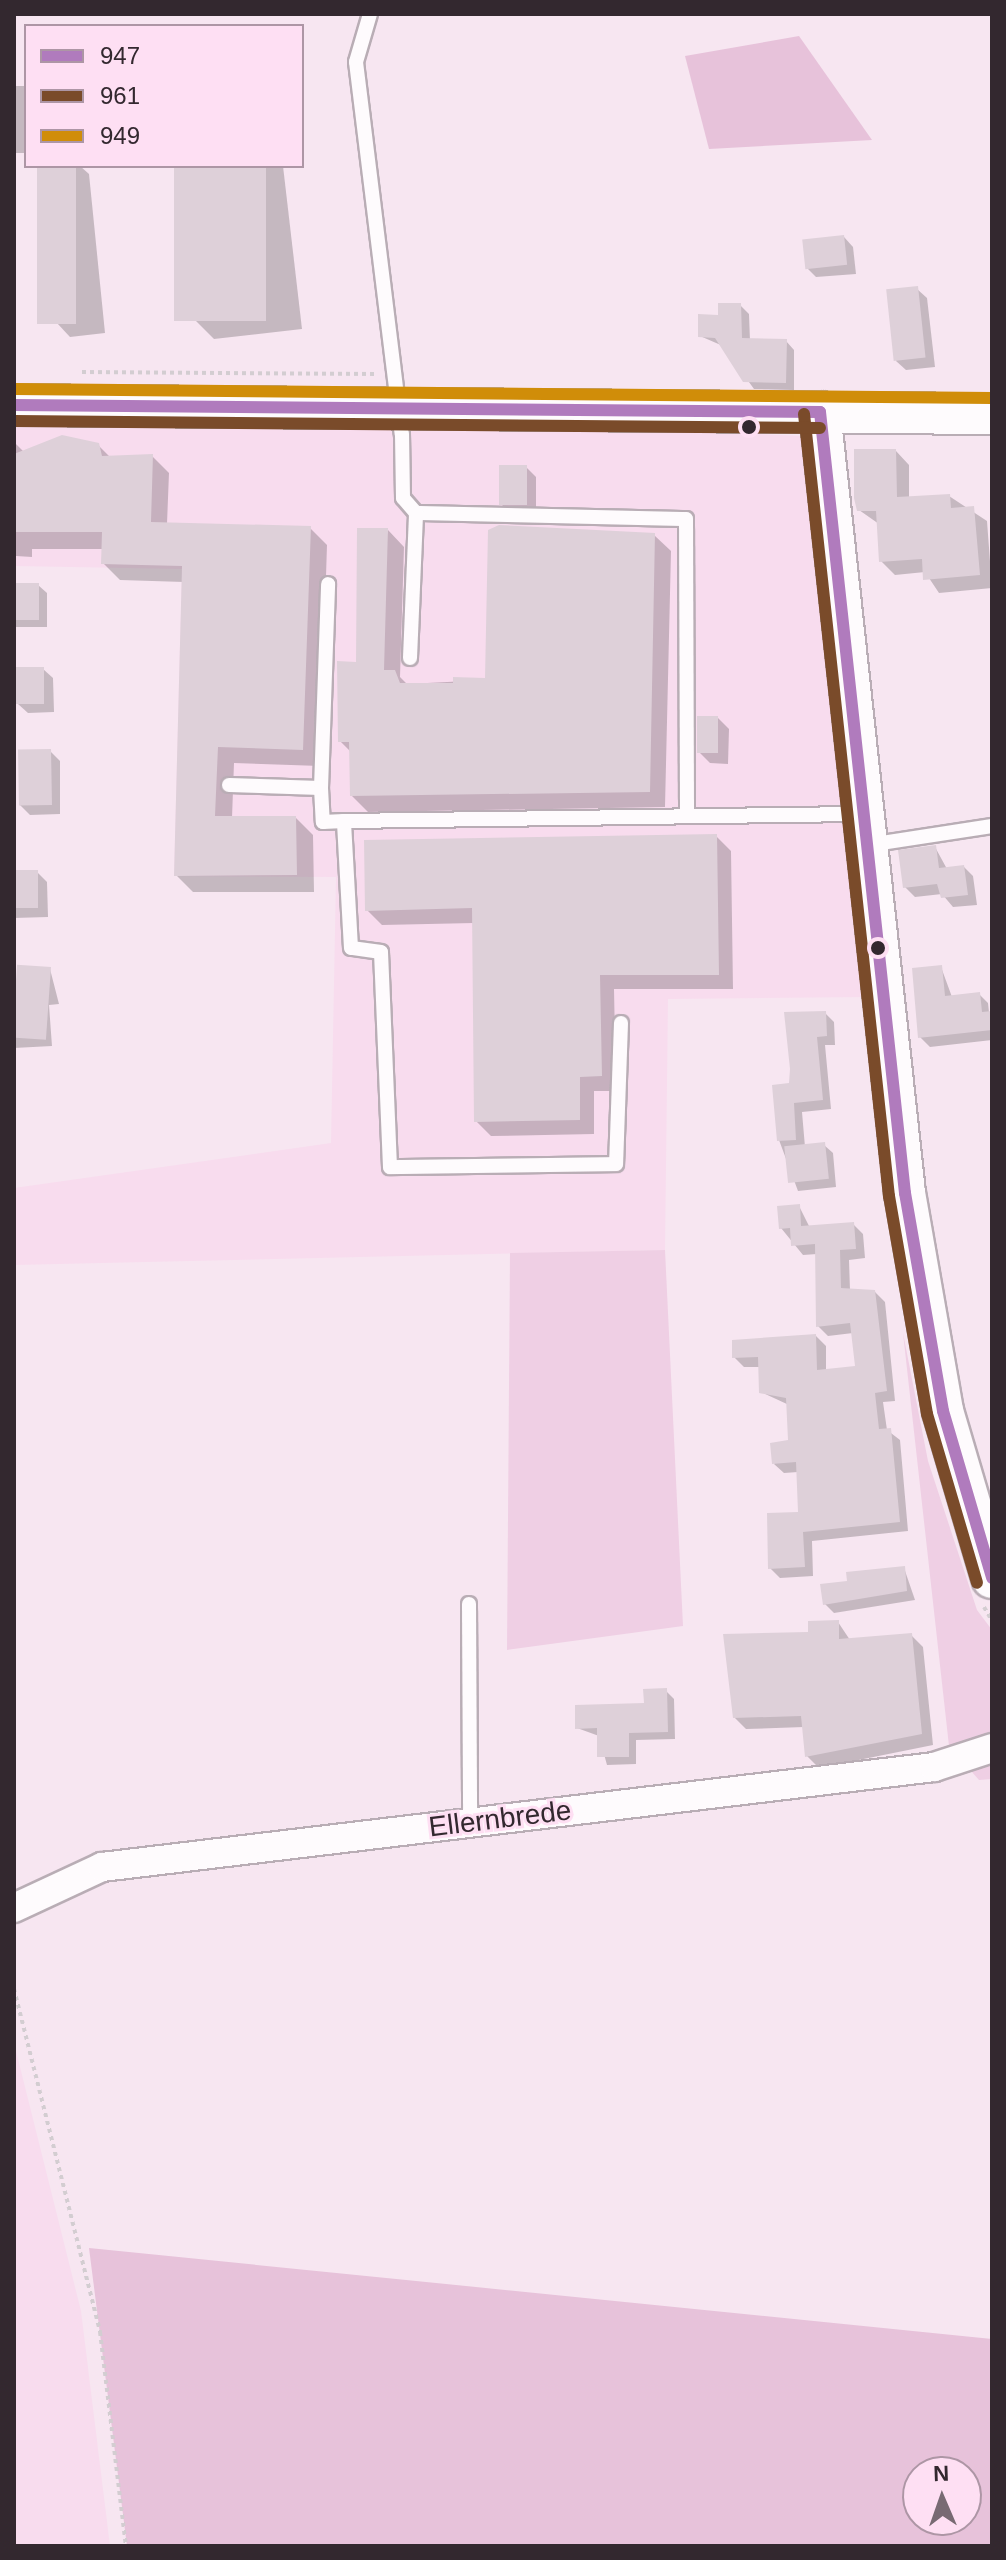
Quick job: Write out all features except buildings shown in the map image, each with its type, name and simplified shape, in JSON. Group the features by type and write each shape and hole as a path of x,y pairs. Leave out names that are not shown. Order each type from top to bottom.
{"street":[{"path":"14,405 395,404 992,414"},
{"path":"820,412 905,1193 947,1426 992,1578"},
{"name":"Ellernbrede","path":"14,1908 102,1867 934,1767 992,1748"}],"lane":[{"path":"370,14 356,62 403,498 416,513 410,658"},
{"path":"416,513 686,519 687,815"},
{"path":"328,584 321,788 323,822 687,815 866,830 992,826"},
{"path":"229,785 321,788"},
{"path":"344,821 351,948 381,952 390,1167 616,1164 621,1023"},
{"path":"469,1604 470,1822"}],"path":[{"path":"14,1989 100,2332 126,2546"}],"shaded area":[{"path":"799,36 872,140 709,149 685,56"},
{"path":"396,417 802,436 870,997 668,999 665,1250 14,1265 14,1188 331,1143 336,877 174,876 182,569 14,566 14,419"},
{"path":"665,1250 683,1626 507,1650 510,1253"},
{"path":"903,1333 928,1461 977,1610 992,1630 992,1779 979,1780 949,1746"},
{"path":"14,2043 81,2311 110,2546 14,2546"},
{"path":"89,2248 992,2339 992,2546 127,2546"}],"transit line":[{"name":"949","path":"14,389 992,398"},
{"name":"947","path":"14,405 820,412"},
{"name":"947","path":"820,412 905,1193 943,1411 992,1578"},
{"name":"961","path":"804,414 889,1196 927,1414 977,1583"},
{"name":"961","path":"14,421 820,428"}]}
